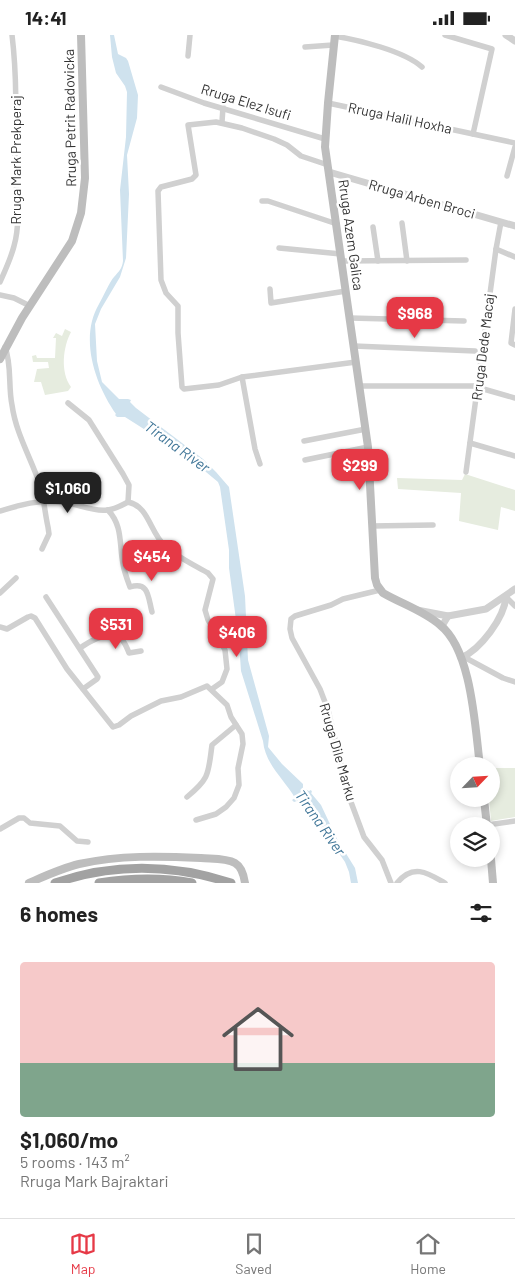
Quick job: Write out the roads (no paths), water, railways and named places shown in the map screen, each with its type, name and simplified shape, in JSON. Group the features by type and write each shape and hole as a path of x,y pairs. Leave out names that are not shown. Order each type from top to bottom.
{"highway":[{"path":"55,883 110,870 146,868 189,872 231,883"},
{"path":"99,883 132,879 162,879 192,883"}],"main road":[{"name":"Rruga Petrit Radovicka","path":"0,359 5,347 30,306 72,241 81,213 85,178 81,35"},
{"path":"329,168 325,139 334,35"},
{"name":"Rruga Azem Galica","path":"329,168 366,429 375,578 380,590"},
{"path":"380,590 442,626 451,638 462,657 470,691 479,757"},
{"path":"29,883 55,871 81,863 120,857 158,856 214,859 232,862 241,869 245,883"},
{"path":"492,867 493,883"}],"street":[{"name":"Rruga Mark Prekperaj","path":"0,282 14,245 18,218 15,176 16,60 12,35"},
{"path":"188,56 190,35"},
{"path":"334,35 411,58 422,67"},
{"path":"444,35 492,49 473,134"},
{"path":"506,35 515,41"},
{"path":"306,47 333,45"},
{"name":"Rruga Elez Isufi","path":"161,87 204,103 223,107 325,139"},
{"name":"Rruga Halil Hoxha","path":"328,103 515,143"},
{"path":"222,122 223,107"},
{"path":"329,168 301,156 287,145 274,139 222,122 188,125 196,175 192,179 161,187 158,191 161,279 166,293 178,306 182,387 186,389 219,385 242,377 356,362"},
{"path":"507,175 515,147"},
{"name":"Rruga Arben Broci","path":"329,168 515,227"},
{"path":"262,201 268,201 337,224"},
{"name":"Rruga Dede Macaj","path":"466,472 501,222"},
{"path":"402,223 407,261"},
{"path":"374,227 378,261"},
{"path":"279,248 341,258 378,261 466,260"},
{"path":"496,249 515,257"},
{"path":"270,289 271,303 346,291"},
{"path":"0,295 14,298 30,306"},
{"path":"515,309 511,343 515,345"},
{"path":"350,318 464,321"},
{"path":"354,346 475,351"},
{"path":"5,347 8,358 11,404 14,417 21,441 40,486 49,534 42,549"},
{"path":"242,377 255,449 260,464"},
{"path":"360,386 478,387 515,398"},
{"path":"68,403 88,420 123,474 129,485 128,502"},
{"path":"304,441 366,429"},
{"path":"470,443 515,456"},
{"path":"304,460 368,447"},
{"path":"0,511 42,501 62,502 90,509 108,510 128,502 142,508 164,546 208,573 213,579 205,610 208,620 226,654 227,669 222,682 212,689"},
{"path":"108,510 113,516 121,535 123,565 130,587 139,584 142,586 146,591 152,612"},
{"path":"372,526 433,525"},
{"path":"0,593 16,578"},
{"path":"416,610 425,610 448,616 481,610 506,597 515,589"},
{"name":"Rruga Dile Marku","path":"380,590 343,599 331,605 295,616 291,619 290,629 292,638 313,674 328,710 348,794 364,837 382,860 391,883"},
{"path":"46,597 98,677 83,689"},
{"path":"506,597 515,606"},
{"path":"506,597 503,610 486,637 474,649 462,657 503,678 515,682"},
{"path":"442,626 448,616"},
{"path":"0,627 7,629 28,617 35,618 67,669 113,727 161,701 181,697 207,686 212,689 227,705 236,725 240,729 242,750 238,768 239,785 234,798 226,807 216,814 196,820"},
{"path":"80,648 94,640 110,636 121,638 129,653 141,651"},
{"path":"186,797 206,780 212,745 236,725"},
{"path":"0,829 19,818 24,818 30,823 60,826 77,841 88,842"},
{"path":"500,823 515,821"},
{"path":"397,883 407,874 420,871 428,873 445,883"}],"water":[{"name":"Tirana River","path":"110,35 114,35 118,54 128,61 138,95 137,118 127,155 129,194 126,258 120,277 101,309 95,324 97,361 102,382 119,399 131,400 130,402 136,408 203,459 229,487 245,596 248,660 269,736 268,747 282,764 303,784 303,788 311,790 311,793 321,805 337,839 355,868 358,883 351,883 345,862 317,821 297,801 294,802 292,800 295,798 271,764 264,749 241,671 229,568 229,550 218,482 188,457 125,417 117,417 96,375 90,346 90,331 93,317 111,282 121,268 123,261 120,190 126,137 127,92 116,73"}]}
